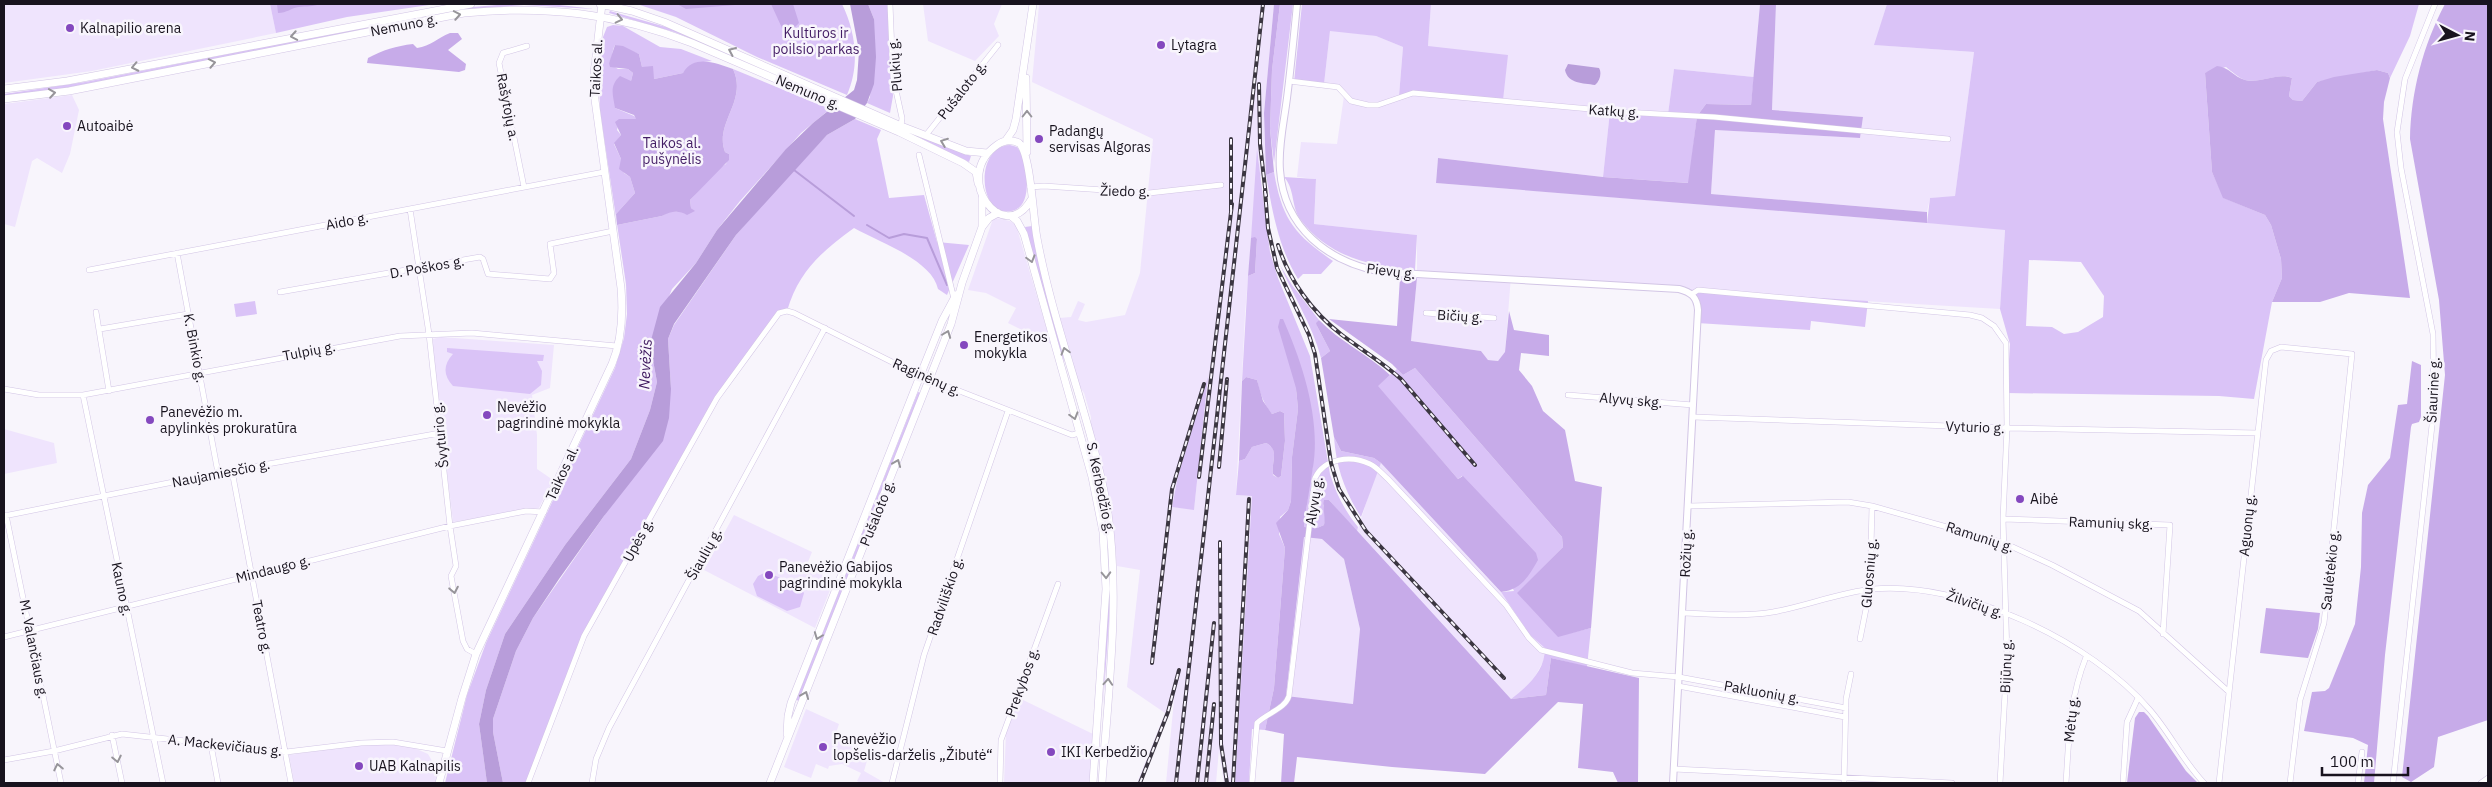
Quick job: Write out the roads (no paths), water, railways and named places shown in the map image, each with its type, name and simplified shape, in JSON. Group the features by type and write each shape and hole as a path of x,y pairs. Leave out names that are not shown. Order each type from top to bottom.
{"main road":[{"name":"Nemuno g.","path":"4,89 66,81 471,4"},
{"name":"Nemuno g.","path":"598,4 632,11 664,22 775,74 900,129 972,168 978,183"},
{"name":"Taikos al.","path":"439,783 476,654 544,512 612,364 618,346 622,305 595,100 594,74 602,4"},
{"path":"1025,69 1027,158 1031,200 1022,212 1011,216 998,213 982,198 978,183 981,166 987,153 1006,140 1013,130 1025,69 1033,4"},
{"name":"Nemuno g.","path":"4,99 69,91 464,13 526,9 600,15 659,30 775,74"},
{"name":"Nemuno g.","path":"900,129 926,135 966,151 987,153"},
{"path":"1006,140 1019,143 1027,158"},
{"name":"Pušaloto g.","path":"982,198 982,227"},
{"name":"S. Kerbedžio g.","path":"1031,200 1043,268 1104,492 1112,536 1114,591 1102,783"},
{"name":"Pušaloto g.","path":"770,783 930,380 951,324 962,283 982,227 989,218 998,213"},
{"name":"S. Kerbedžio g.","path":"1011,216 1017,221 1024,234 1098,506 1105,567 1105,611 1093,783"},
{"name":"Pušaloto g.","path":"787,741 788,716 792,703 920,376 962,283"},
{"path":"1062,371 1070,368"},
{"path":"1098,709 1107,709"}],"street":[{"name":"Plukių g.","path":"890,4 893,77 902,118 900,129"},
{"name":"Pievų g.","path":"1297,4 1280,153 1280,170 1292,217 1298,225 1324,248 1340,259 1356,266 1382,272 1646,286 1679,289 1692,294"},
{"name":"Šiaurinė g.","path":"2393,783 2434,407 2435,364 2432,325 2401,168 2398,123 2405,79 2435,4"},
{"name":"Pušaloto g.","path":"926,135 998,45"},
{"name":"Rašytojų a.","path":"524,187 499,63 503,53 526,46"},
{"name":"Katkų g.","path":"1289,81 1338,87 1351,101 1368,105 1378,105 1413,93 1610,111 1714,117 1948,139"},
{"path":"919,154 954,298"},
{"name":"Aido g.","path":"89,270 604,172"},
{"name":"Žiedo g.","path":"1030,187 1044,186 1149,193 1221,185"},
{"name":"Švyturio g.","path":"410,209 428,334 456,566 451,576 467,648 476,654"},
{"name":"D. Poškos g.","path":"280,292 480,257 483,259 488,274 550,280 554,273 550,244 613,231"},
{"name":"K. Binkio g.","path":"178,253 218,473"},
{"name":"Bijūnų g.","path":"1692,294 1698,290 1757,294 1970,315 1982,318 1994,326 2006,343 2007,428 2003,519 2007,615 2000,783"},
{"name":"Rožių g.","path":"1673,783 1689,506 1698,305 1692,294"},
{"name":"Raginėnų g.","path":"779,313 786,311 794,313 920,376 1072,435 1079,433"},
{"path":"96,312 109,391"},
{"name":"Upės g.","path":"528,783 584,636 717,398 779,313"},
{"name":"Bičių g.","path":"1426,313 1494,318"},
{"path":"100,329 188,314"},
{"name":"Šiaulių g.","path":"592,783 596,759 609,728 825,328"},
{"name":"Tulpių g.","path":"4,389 39,395 82,395 358,342 428,334 497,334 618,346"},
{"name":"Aguonų g.","path":"2219,783 2266,360 2271,351 2281,347 2352,354"},
{"name":"Saulėtekio g.","path":"2290,783 2300,700 2324,623 2352,354"},
{"name":"Kauno g.","path":"82,395 163,783"},
{"name":"Alyvų skg.","path":"1568,395 1693,405"},
{"name":"Radviliškio g.","path":"892,783 924,655 1008,411"},
{"name":"Vyturio g.","path":"1693,417 2007,428 2258,433"},
{"name":"Naujamiesčio g.","path":"5,516 218,473 440,433"},
{"name":"Alyvų g.","path":"1252,783 1257,723 1264,716 1283,705 1289,696 1315,478 1322,467 1331,463 1352,459 1376,467 1506,605 1529,638 1541,650 1589,664 1632,672 1679,677"},
{"name":"Teatro g.","path":"232,471 291,783"},
{"name":"Ramunių g.","path":"1689,506 1834,502 1872,506 2004,543 2052,565 2139,611 2229,692"},
{"name":"Gluosnių g.","path":"1860,639 1870,589 1872,506"},
{"name":"Mindaugo g.","path":"4,636 450,526 526,511 544,512"},
{"name":"M. Valančiaus g.","path":"5,516 31,629 61,783"},
{"name":"Ramunių skg.","path":"2003,519 2170,525 2163,634"},
{"name":"Prekybos g.","path":"1000,783 1001,740 1058,584"},
{"name":"Žilvičių g.","path":"1682,613 1749,615 1774,612 1870,589 1906,588 1944,593 2007,615 2047,632 2123,683 2150,711 2184,759 2204,783"},
{"name":"Mėtų g.","path":"2066,783 2072,702 2076,682 2086,657"},
{"path":"1844,783 1845,717 1851,674"},
{"name":"Pakluonių g.","path":"1679,677 1846,708"},
{"name":"Pakluonių g.","path":"1678,686 1845,717"},
{"path":"2123,783 2127,722 2138,698"},
{"name":"A. Mackevičiaus g.","path":"4,760 54,751 112,736 129,734 286,752 360,743 393,742 447,751"},
{"path":"112,736 122,783"},
{"path":"211,744 218,783"},
{"path":"2358,783 2362,752"},
{"path":"1674,768 1952,783"},
{"path":"2481,783 2488,778"}],"waterway":[{"path":"794,170 854,216"},
{"path":"867,225 889,238 904,234 927,238 947,285"}],"railway":[{"path":"1176,783 1263,4"},
{"path":"1259,84 1260,144 1266,196"},
{"path":"1231,139 1231,211"},
{"path":"1265,191 1268,228 1277,268 1309,335 1315,354 1331,463 1339,489 1366,531 1504,678"},
{"path":"1199,477 1232,204"},
{"path":"1278,245 1288,271 1311,306 1342,335 1401,379 1475,465"},
{"path":"1219,467 1227,379"},
{"path":"1152,663 1172,489 1204,384"},
{"path":"1233,783 1249,499"},
{"path":"1220,542 1221,744 1227,783"},
{"path":"1197,783 1214,623"},
{"path":"1140,783 1168,712 1179,670"},
{"path":"1206,783 1214,704"}],"place":[{"name":"Kalnapilio arena","path":"70,28"},
{"name":"Lytagra","path":"1161,45"},
{"name":"Autoaibė","path":"67,126"},
{"name":"Padangų servisas Algoras","path":"1039,139"},
{"name":"Energetikos mokykla","path":"964,345"},
{"name":"Nevėžio pagrindinė mokykla","path":"487,415"},
{"name":"Panevėžio m. apylinkės prokuratūra","path":"150,420"},
{"name":"Aibė","path":"2020,499"},
{"name":"Panevėžio Gabijos pagrindinė mokykla","path":"769,575"},
{"name":"Panevėžio lopšelis-darželis „Žibutė“","path":"823,747"},
{"name":"IKI Kerbedžio","path":"1051,752"},
{"name":"UAB Kalnapilis","path":"359,766"}],"park label":[{"name":"Kultūros ir poilsio parkas","path":"816,42"},
{"name":"Taikos al. pušynėlis","path":"672,152"}],"water label":[{"name":"Nevėžis","path":"645,364"}]}
